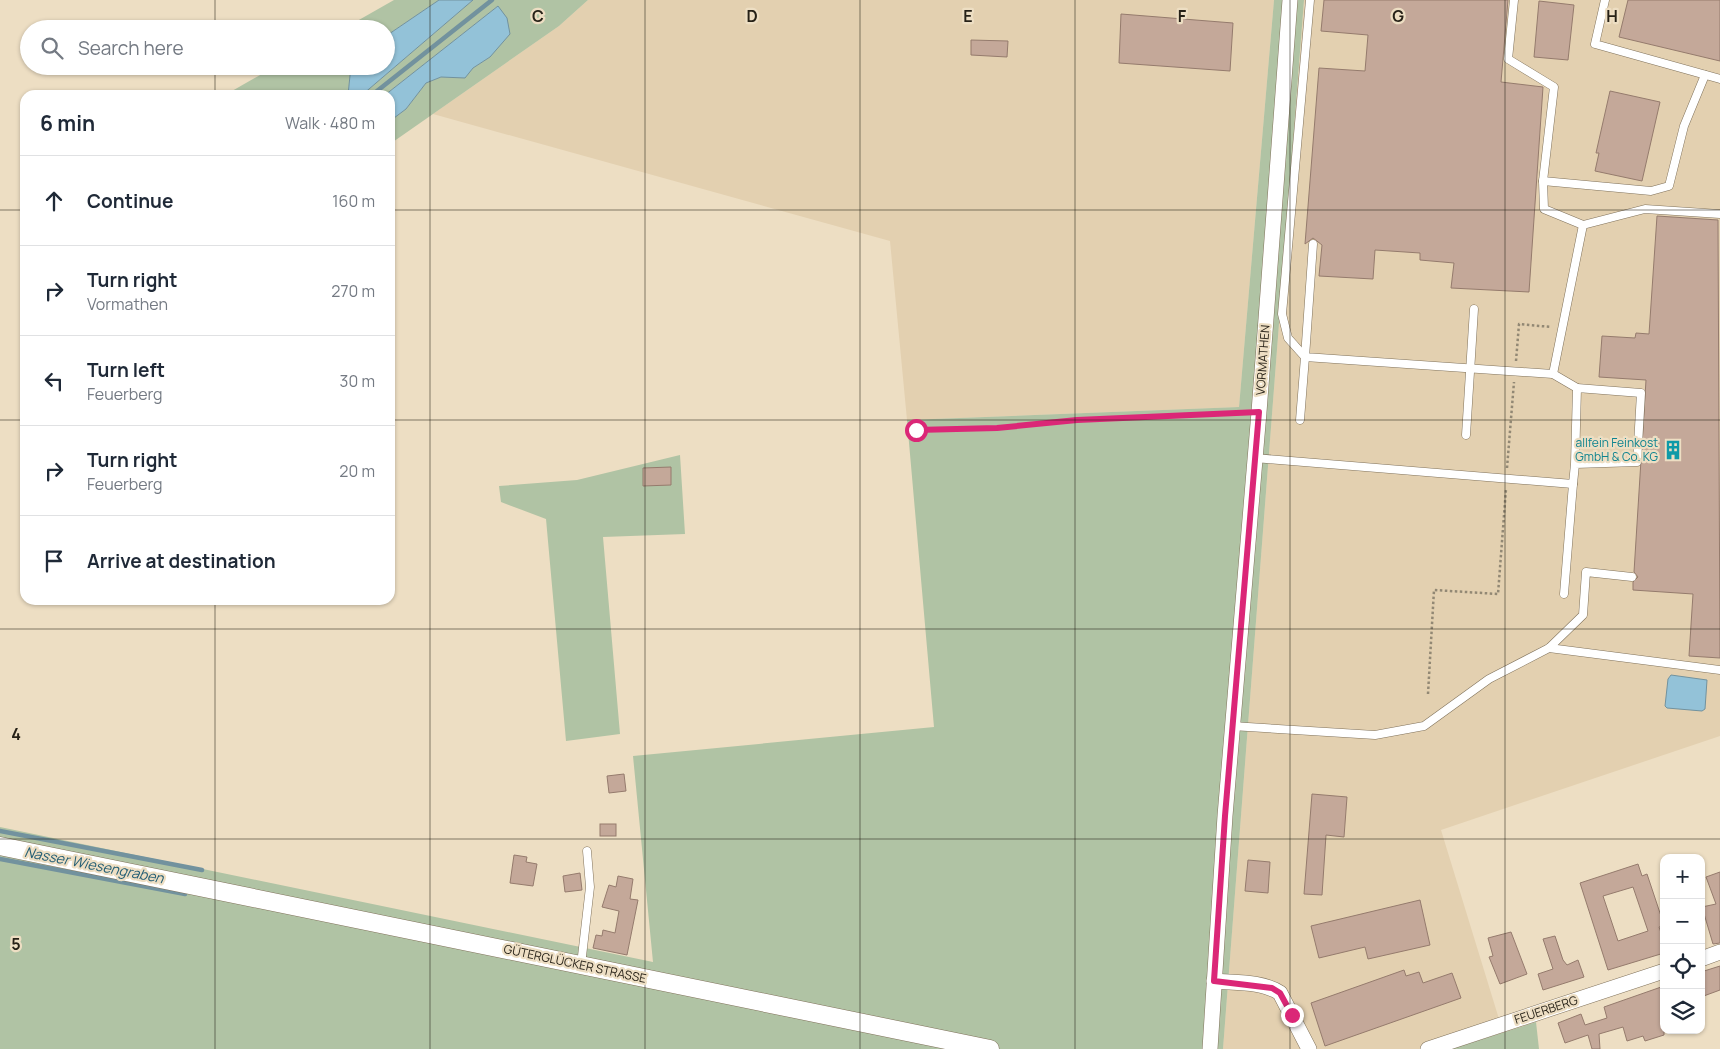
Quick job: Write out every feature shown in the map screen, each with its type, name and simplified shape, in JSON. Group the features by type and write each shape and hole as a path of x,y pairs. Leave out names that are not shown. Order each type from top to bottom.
{"street":[{"name":"VORMATHEN","path":"1210,1049 1232,726 1259,412 1290,0"},
{"name":"GÜTERGLÜCKER STRASSE","path":"0,846 990,1049"},
{"path":"1705,958 1720,952"},
{"name":"FEUERBERG","path":"1428,1049 1660,972"},
{"path":"1214,981 1261,985 1272,988 1280,993 1310,1049"}],"lane":[{"path":"1310,0 1282,314 1288,338 1305,357 1470,367 1515,373 1553,374 1577,388 1641,393 1637,462 1575,464"},
{"path":"1514,0 1508,59 1554,86 1542,181 1544,209 1583,225 1646,209 1720,214"},
{"path":"1605,0 1595,44 1720,79"},
{"path":"1542,181 1651,191 1669,186 1684,126 1705,75"},
{"path":"1553,374 1583,225"},
{"path":"1300,420 1313,244"},
{"path":"1466,435 1474,309"},
{"path":"1564,594 1575,464 1577,388"},
{"path":"1255,458 1573,484"},
{"path":"1232,726 1375,735 1424,726 1489,679 1549,648 1583,615 1586,572 1632,577"},
{"path":"1549,648 1720,670"},
{"path":"581,966 590,887 587,851"}],"path":[{"path":"1428,694 1434,590 1498,594 1519,324 1561,328"},
{"path":"916,430 997,428 1077,420 1259,412"}],"shaded area":[{"path":"588,0 1274,0 1239,407 907,420 890,241 433,114 559,26"},
{"path":"1304,0 1720,0 1720,736 1441,830 1503,1032 1451,1049 1223,1049"}],"green space":[{"path":"394,0 439,0 395,30 395,20 359,20"},
{"path":"473,0 588,0 559,26 395,141 395,117 406,109 426,83 441,77 465,77 473,68 490,57 498,6 391,90 368,90 385,75 395,75 395,67"},
{"path":"1274,0 1304,0 1223,1049 0,1049 0,827 653,962 633,756 934,727 907,420 1239,407"},
{"path":"260,75 350,75 349,90 234,90"},
{"path":"680,455 685,534 603,537 620,734 566,741 546,519 501,502 499,486 577,480"},
{"path":"1536,1022 1539,1049 1451,1049"}],"water":[{"path":"439,0 473,0 395,67 395,30"},
{"path":"498,6 507,18 510,34 490,57 473,68 465,78 441,77 426,83 406,109 395,117 395,90 391,90"},
{"path":"350,75 385,75 368,90 349,90"},
{"path":"1671,675 1707,680 1705,709 1702,711 1667,708 1665,706 1668,679"}],"building":[{"path":"1324,0 1508,0 1501,82 1543,87 1529,292 1451,288 1454,263 1420,260 1420,253 1375,250 1373,279 1319,276 1322,245 1313,238 1305,244 1319,68 1365,71 1368,35 1321,31"},
{"path":"1628,0 1720,0 1720,61 1619,37"},
{"path":"1539,1 1574,5 1568,60 1534,57"},
{"path":"1121,14 1233,23 1230,71 1119,63"},
{"path":"971,40 1008,41 1007,57 971,55"},
{"path":"1610,91 1660,102 1642,181 1595,171 1599,153 1596,153"},
{"name":"allfein Feinkost GmbH & Co. KG","path":"1657,216 1718,220 1720,658 1689,656 1693,594 1633,590 1633,582 1638,577 1634,572 1646,380 1599,377 1602,336 1635,338 1636,333 1649,334"},
{"path":"671,467 671,485 643,486 643,468"},
{"path":"624,774 626,791 609,793 607,776"},
{"path":"1312,794 1347,797 1344,837 1326,835 1322,895 1304,894"},
{"path":"600,824 616,824 616,836 600,836"},
{"path":"514,855 527,857 526,862 537,864 533,886 510,883"},
{"path":"1248,860 1270,862 1268,893 1245,891"},
{"path":"1638,864 1642,876 1647,874 1660,913 1660,954 1608,970 1580,883","holes":["1633,887 1648,931 1618,941 1603,896"]},
{"path":"1720,872 1720,943 1713,944 1705,917 1705,906 1716,904 1706,877"},
{"path":"580,873 582,890 565,892 563,876"},
{"path":"618,876 633,879 630,899 638,900 627,955 593,948 596,935 602,936 603,930 615,933 619,911 602,907 609,885 616,887"},
{"path":"1420,900 1430,945 1368,959 1365,947 1319,958 1311,926"},
{"path":"1511,932 1527,974 1500,984 1489,957 1493,956 1488,938"},
{"path":"1555,936 1563,960 1567,965 1578,960 1584,977 1543,990 1538,974 1553,969 1543,939"},
{"path":"1720,966 1720,990 1705,996 1705,989 1705,971"},
{"path":"1404,970 1406,976 1419,972 1423,983 1452,973 1461,998 1325,1046 1311,1003"},
{"path":"1660,987 1660,1034 1664,1035 1645,1041 1643,1036 1627,1041 1623,1027 1599,1034 1600,1049 1592,1049 1588,1035 1565,1043 1558,1023 1581,1014 1585,1025 1607,1018 1604,1007"}],"waterway":[{"name":"Nasser Wiesengraben","path":"378,90 492,0"},
{"path":"0,831 202,870"},
{"name":"Nasser Wiesengraben","path":"0,859 185,894"}],"place":[{"name":"allfein Feinkost GmbH & Co. KG","path":"1673,450"}],"route":[{"path":"916,430 997,428 1077,420 1259,412 1225,816 1214,981 1261,985 1272,988 1280,993 1292,1015"}]}
